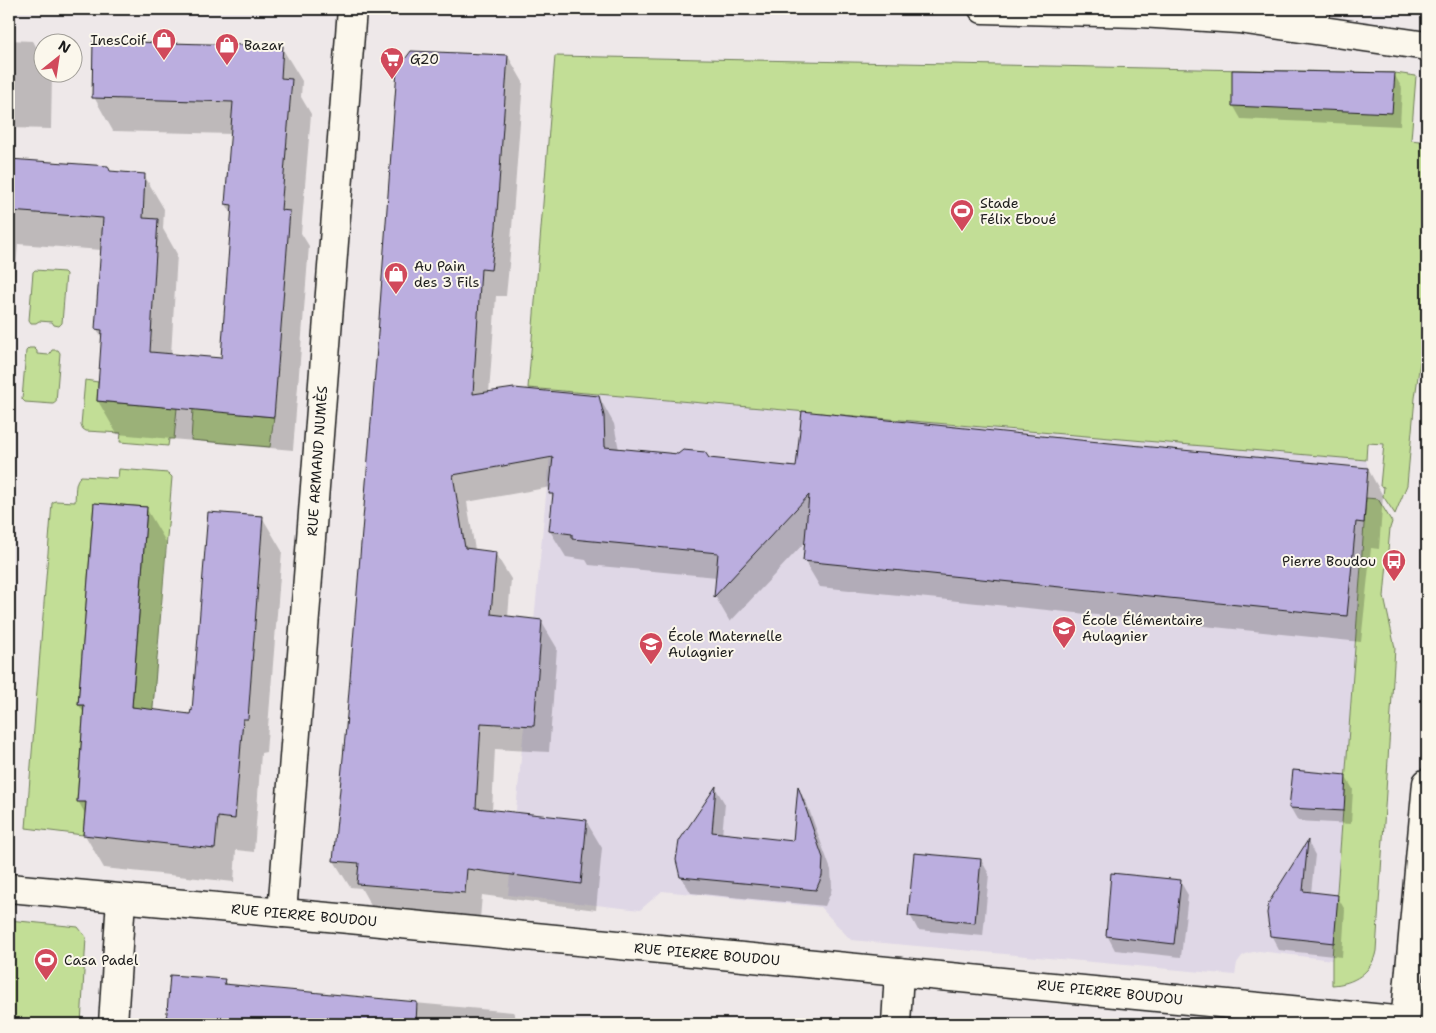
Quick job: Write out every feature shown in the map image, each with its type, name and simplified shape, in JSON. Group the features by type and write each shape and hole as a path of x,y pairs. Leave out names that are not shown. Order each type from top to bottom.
{"street":[{"name":"RUE ARMAND NUMÈS","path":"282,913 352,9"},
{"path":"983,9 1140,11 1239,19 1427,46"},
{"path":"1239,19 1317,9"},
{"path":"1405,1023 1427,783"},
{"name":"RUE PIERRE BOUDOU","path":"9,888 899,972 1405,1023"},
{"path":"113,1024 121,899"},
{"path":"896,1024 899,972"}],"shaded area":[{"name":"École Élémentaire Aulagnier","path":"556,390 1366,460 1368,468 1332,960 1259,951 1242,956 1237,963 1235,975 851,940 820,907 662,891 640,910 508,895"}],"green space":[{"name":"Stade Félix Eboué","path":"555,56 1395,73 1416,76 1411,140 1427,142 1427,311 1415,398 1407,485 1395,514 1383,496 1384,487 1380,486 1384,444 1367,443 1366,460 528,388"},
{"path":"35,270 64,272 66,274 62,323 59,326 54,325 52,322 39,321 31,323 29,320 33,272"},
{"path":"29,348 34,348 37,354 49,355 52,350 58,350 60,353 56,402 53,404 25,402 22,399 26,351"},
{"path":"85,380 98,382 97,401 177,408 174,439 169,439 168,446 120,442 121,433 86,431 81,425"},
{"path":"193,409 274,417 270,447 191,440"},
{"path":"119,469 168,473 172,477 146,793 132,766 137,708 132,707 147,507 94,503 78,705 84,705 77,801 86,802 83,835 26,828 52,503 55,501 75,502 76,484 81,476 118,478"},
{"path":"1366,498 1378,499 1392,522 1384,597 1395,648 1376,951 1374,959 1360,976 1354,980 1332,985 1332,959"},
{"name":"Casa Padel","path":"9,920 78,927 86,937 81,1024 9,1024"}],"building":[{"path":"93,41 283,46 281,78 292,79 281,210 290,211 274,417 97,401 102,330 95,329 103,218 9,211 9,159 108,166 110,171 145,174 143,218 158,219 150,352 221,358 232,205 225,204 233,102 92,98"},
{"path":"411,51 508,55 496,227 491,270 481,269 473,394 514,388 599,396 604,416 605,447 678,454 683,450 705,452 709,458 796,467 802,411 1368,468 1364,523 1356,522 1347,616 803,561 809,495 714,597 718,553 572,539 572,534 549,531 553,494 549,494 553,457 453,475 465,548 496,552 491,614 542,620 534,726 481,723 476,808 587,820 581,884 467,869 465,893 357,884 359,863 333,861 376,361 397,70"},
{"path":"1232,70 1395,73 1392,113 1232,106"},
{"path":"94,503 147,507 132,707 190,714 192,711 208,512 263,516 248,719 243,719 235,819 218,817 215,849 83,835 86,802 77,802 84,705 78,705"},
{"path":"1293,770 1346,775 1344,811 1289,808"},
{"path":"716,786 712,832 793,841 798,786 823,858 822,876 816,890 680,877 676,860 679,841"},
{"path":"1308,840 1303,891 1338,895 1334,943 1270,936 1267,913 1269,902"},
{"path":"914,853 981,859 975,923 908,916"},
{"path":"1111,873 1181,880 1174,944 1106,936"},
{"path":"170,975 225,979 224,984 417,1002 416,1024 166,1024"}],"place":[{"name":"InesCoif","path":"164,61"},
{"name":"Bazar","path":"227,66"},
{"name":"G20","path":"392,80"},
{"name":"Stade Félix Eboué","path":"962,232"},
{"name":"Au Pain des 3 Fils","path":"396,295"},
{"name":"Pierre Boudou","path":"1394,582"},
{"name":"École Élémentaire Aulagnier","path":"1064,649"},
{"name":"École Maternelle Aulagnier","path":"651,665"},
{"name":"Casa Padel","path":"46,981"}]}
